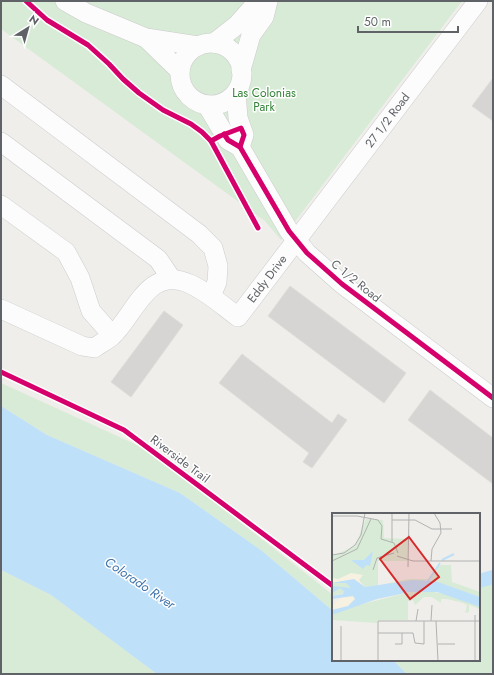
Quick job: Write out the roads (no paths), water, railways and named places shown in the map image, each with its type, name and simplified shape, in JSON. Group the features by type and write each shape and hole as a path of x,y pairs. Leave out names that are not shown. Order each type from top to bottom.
{"street":[{"path":"65,1 86,13 146,38 206,45 222,45 229,49 239,62 242,70"},
{"path":"263,1 252,7 237,25 206,45 191,50 186,56 182,63 180,79 182,87 192,100 207,105 215,105 223,103 236,93 240,86 242,70 252,35 264,17 268,1"},
{"name":"27 1/2 Road","path":"296,240 478,1"},
{"path":"146,38 180,71"},
{"path":"1,85 199,234 213,248 218,266 217,282 210,296 190,284 171,278 157,282 146,292 112,335 94,348 82,346 1,309"},
{"path":"236,93 238,118 244,135 240,147"},
{"name":"C 1/2 Road","path":"207,105 228,140 240,147 289,231 307,253 342,284 493,398"},
{"path":"1,142 158,259 171,278"},
{"path":"1,205 66,252 80,278 91,311 112,335"},
{"name":"Eddy Drive","path":"210,296 238,317 296,240"}],"water":[{"name":"Colorado River","path":"1,406 47,435 180,493 262,551 332,610 332,661 394,661 407,674 157,674 51,595 1,570"}],"waterway":[{"path":"480,581 493,577"}],"park label":[{"name":"Las Colonias Park","path":"264,100"}]}
